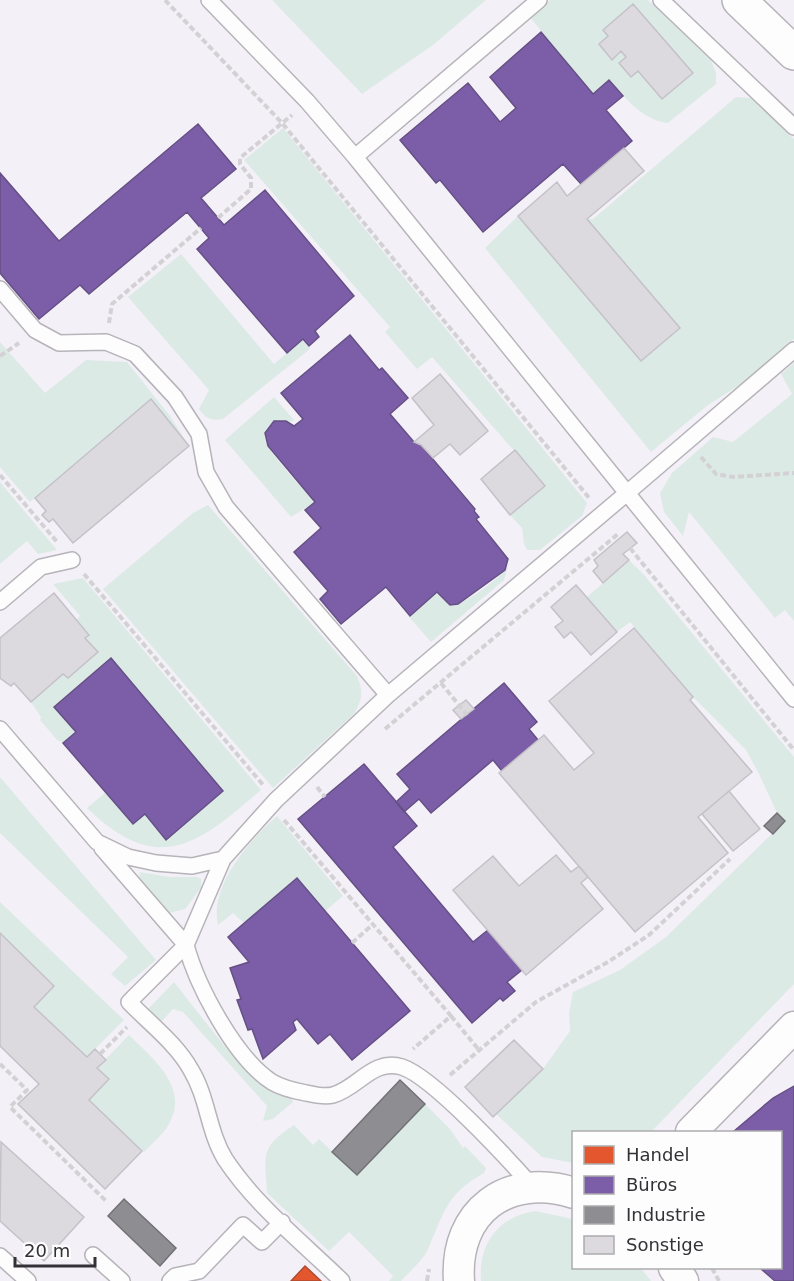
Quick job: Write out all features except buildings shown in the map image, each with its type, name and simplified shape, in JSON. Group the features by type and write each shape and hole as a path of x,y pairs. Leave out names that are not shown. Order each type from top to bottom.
{"main road":[{"path":"739,0 794,53"}],"street":[{"path":"692,1131 794,1027"},
{"path":"459,1281 464,1237 473,1221 496,1199 520,1188 532,1186 555,1187 572,1193"}],"lane":[{"path":"209,0 307,101 355,157 794,699"},
{"path":"355,157 538,0"},
{"path":"661,0 794,127"},
{"path":"0,289 35,330 59,343 106,342 135,354 175,397 200,434 206,472 226,507 388,695"},
{"path":"342,1281 245,1186 224,1157 211,1131 204,1099 191,1069 129,1002 186,945 223,859 276,800 388,695 794,350"},
{"path":"0,602 41,567 72,560"},
{"path":"0,729 186,945 204,995 228,1033 254,1065 272,1082 294,1091 332,1095 351,1087 370,1071 386,1065 401,1066 416,1074 472,1123 532,1186"},
{"path":"97,842 128,857 156,863 192,866 223,859"},
{"path":"170,1281 175,1276 199,1271 243,1225 262,1242 282,1222"},
{"path":"93,1255 122,1281"},
{"path":"0,1256 28,1281"}],"path":[{"path":"165,0 282,123 619,536 380,734"},
{"path":"218,218 251,189 251,178 240,164 240,158 307,101"},
{"path":"106,342 112,304 201,228"},
{"path":"687,441 716,474 733,477 794,474"},
{"path":"0,475 286,812 282,817 479,1050"},
{"path":"630,548 794,750"},
{"path":"441,683 467,715"},
{"path":"309,793 324,779"},
{"path":"316,786 325,797"},
{"path":"434,1089 536,1002 608,962 649,934 730,860"},
{"path":"352,943 372,925"},
{"path":"100,1054 140,1013"},
{"path":"401,1066 408,1054 451,1016"},
{"path":"0,1064 27,1090 10,1107 106,1201"}],"shaded area":[{"path":"272,0 486,0 433,45 362,94"},
{"path":"550,0 648,0 711,60 716,73 716,84 668,123 643,113 628,101 609,80 593,94 529,16"},
{"path":"736,97 751,98 794,139 794,339 746,381 708,405 651,452 485,248 518,216 593,219"},
{"path":"283,128 587,503 582,516 540,550 527,550 522,528 510,515 544,485 432,357 417,369 385,332 390,327 244,160"},
{"path":"181,254 274,364 303,339 310,349 223,419 209,418 199,409 209,390 128,297"},
{"path":"0,342 45,393 86,360 127,362 170,416 189,446 150,400 30,502 0,467"},
{"path":"794,363 794,621 785,610 775,618 689,512 683,536 664,512 660,493 672,473 713,437 733,442 792,394 781,374"},
{"path":"274,397 294,420 274,421 266,432 267,444 315,502 291,517 225,440"},
{"path":"0,482 57,550 38,554 27,541 0,564"},
{"path":"208,505 357,676 361,687 360,700 354,714 273,788 103,589 193,513"},
{"path":"629,560 645,576 794,757 794,984 652,1131 572,1131 572,1163 542,1157 496,1114 543,1069 570,1031 569,1013 573,992 620,970 666,937 785,821 777,813 746,750 693,697 630,622 617,632 587,597"},
{"path":"508,566 504,580 431,642 409,617 437,592 450,605 463,601 490,584"},
{"path":"83,578 261,790 217,826 177,846 157,847 135,842 112,829 87,808 106,792 132,824 145,814 166,839 223,791 111,659 54,707 76,732 63,743 57,740 40,720 41,717 31,702 63,674 68,678 97,652 85,638 89,634 76,620 80,616 53,584"},
{"path":"0,777 156,960 125,986 111,974 128,957 0,833"},
{"path":"277,816 343,896 325,911 297,878 244,923 233,913 218,925 219,895 225,880 244,851"},
{"path":"140,872 170,877 197,877 201,879 201,888 185,909 169,913 139,878"},
{"path":"0,902 124,1020 87,1057 34,1007 54,986 0,933"},
{"path":"174,982 245,1068 277,1094 292,1099 293,1102 273,1119 263,1121 267,1106 183,1012 173,1009 161,1022 148,1009"},
{"path":"129,1035 166,1074 175,1098 169,1124 144,1152 89,1100 109,1080 97,1068"},
{"path":"425,1104 450,1129 463,1148 465,1146 486,1168 484,1173 461,1189 454,1197 426,1253 401,1281 389,1281 393,1276 349,1232 329,1251 267,1193 265,1161 267,1153 275,1140 294,1125 313,1145 319,1139 357,1175"},
{"path":"535,1211 572,1219 572,1269 642,1269 651,1281 481,1281 483,1255 493,1234 511,1219"}]}
